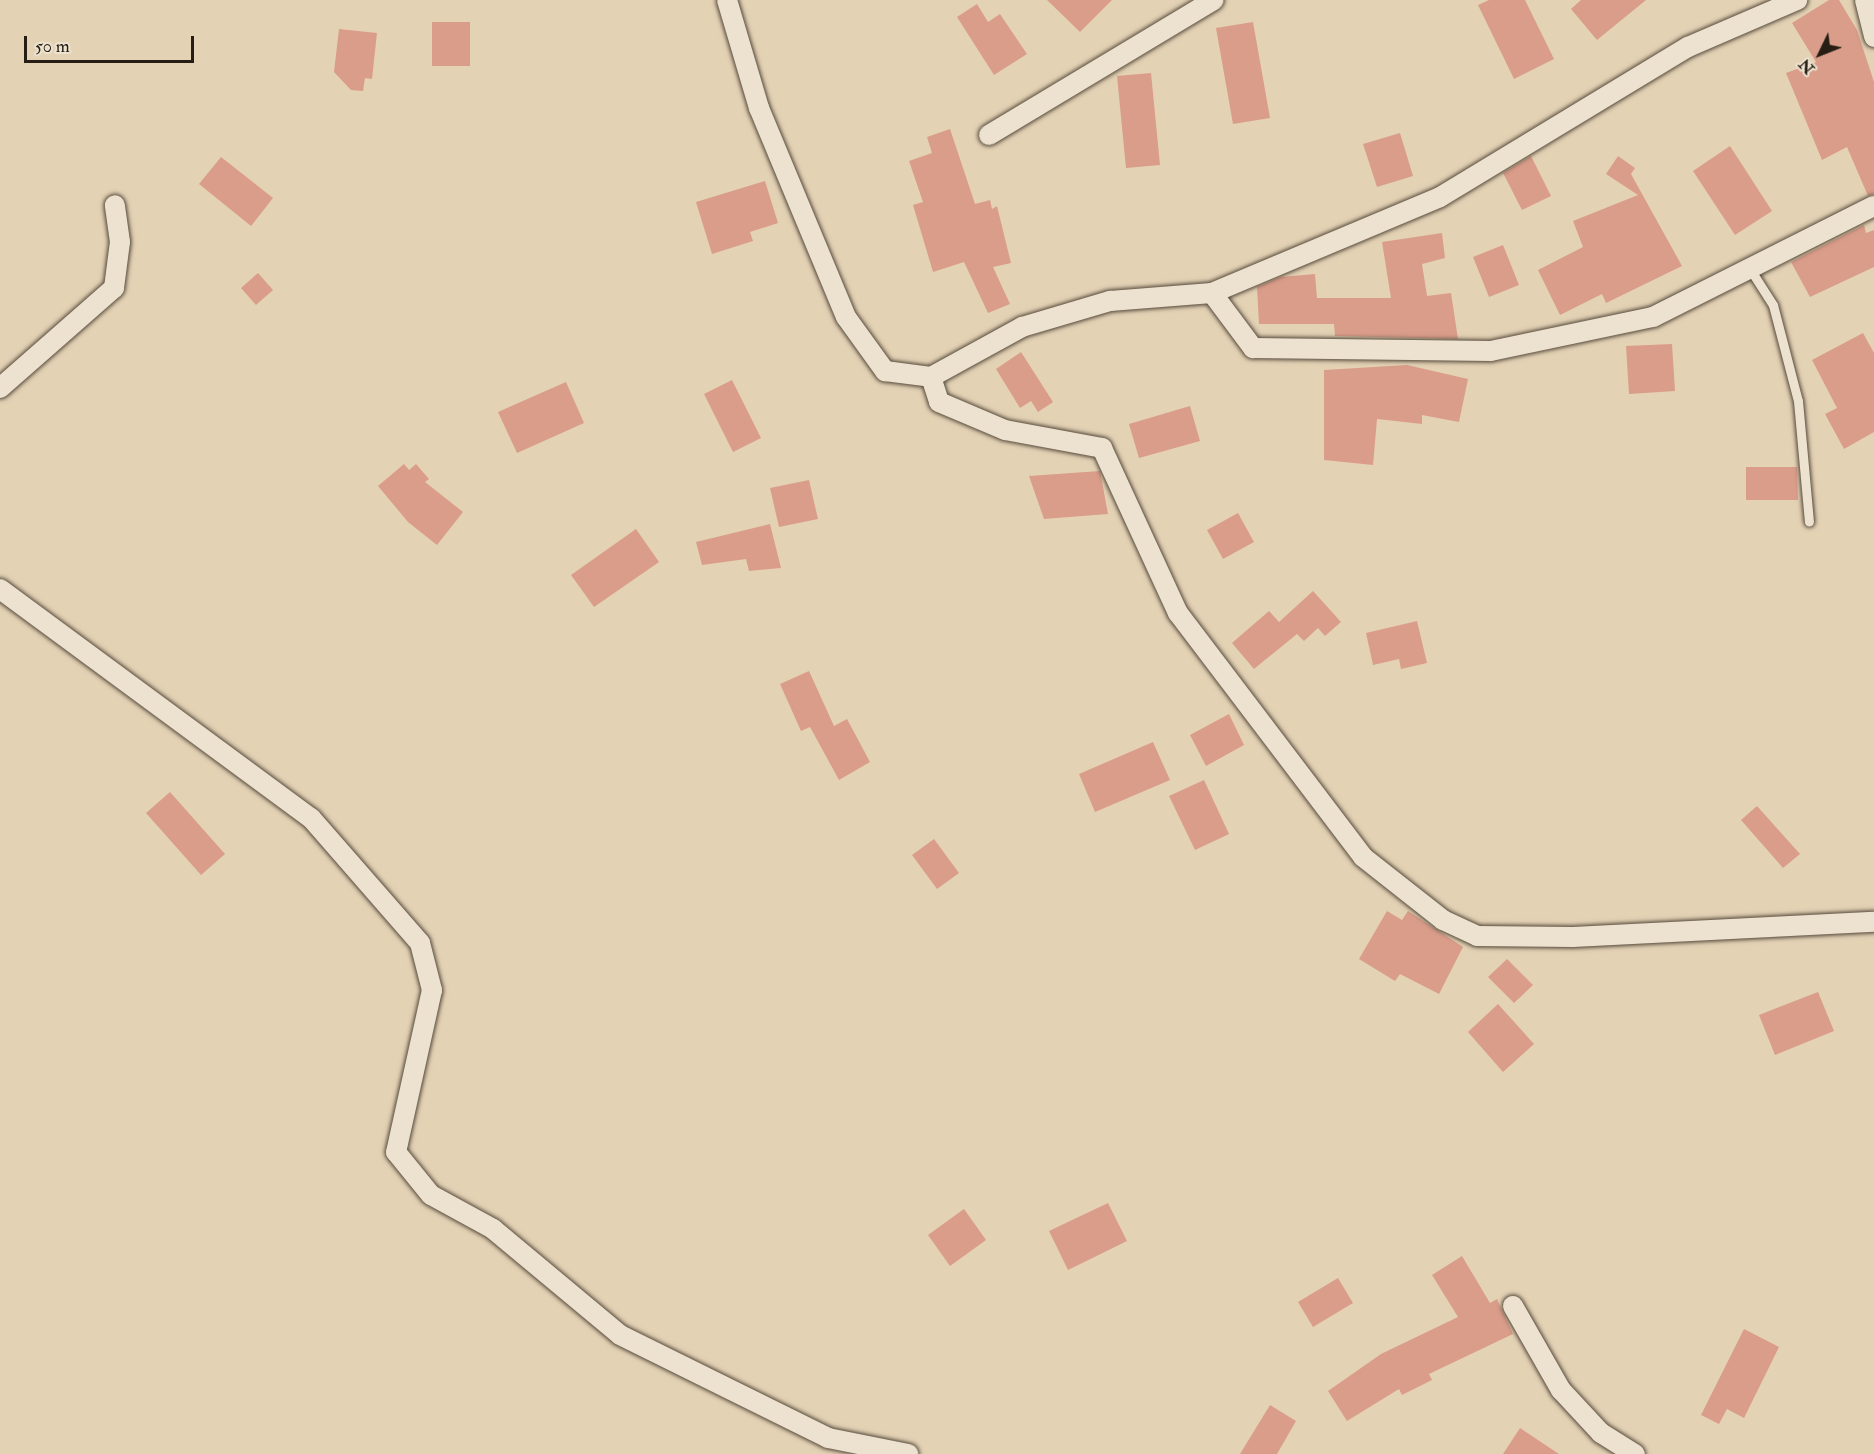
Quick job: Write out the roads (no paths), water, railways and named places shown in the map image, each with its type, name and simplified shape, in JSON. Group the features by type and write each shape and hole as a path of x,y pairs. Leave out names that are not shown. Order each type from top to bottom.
{"street":[{"path":"727,0 759,108 846,317 885,371 930,377 1022,327 1110,302 1212,293 1440,197 1688,47 1797,0"},
{"path":"989,135 1214,0"},
{"path":"1864,0 1874,38"},
{"path":"0,388 114,288 120,242 115,205"},
{"path":"1212,293 1253,348 1491,351 1653,317 1874,206"},
{"path":"930,377 939,402 996,426 1102,448 1178,613 1363,857 1443,920 1477,936 1573,937 1874,922"},
{"path":"0,589 311,818 420,942 432,990 396,1152 431,1195 493,1229 620,1335 828,1438 908,1454"},
{"path":"1513,1306 1561,1390 1602,1433 1635,1454"}],"lane":[{"path":"1750,269 1773,305 1798,400 1809,521"}]}
